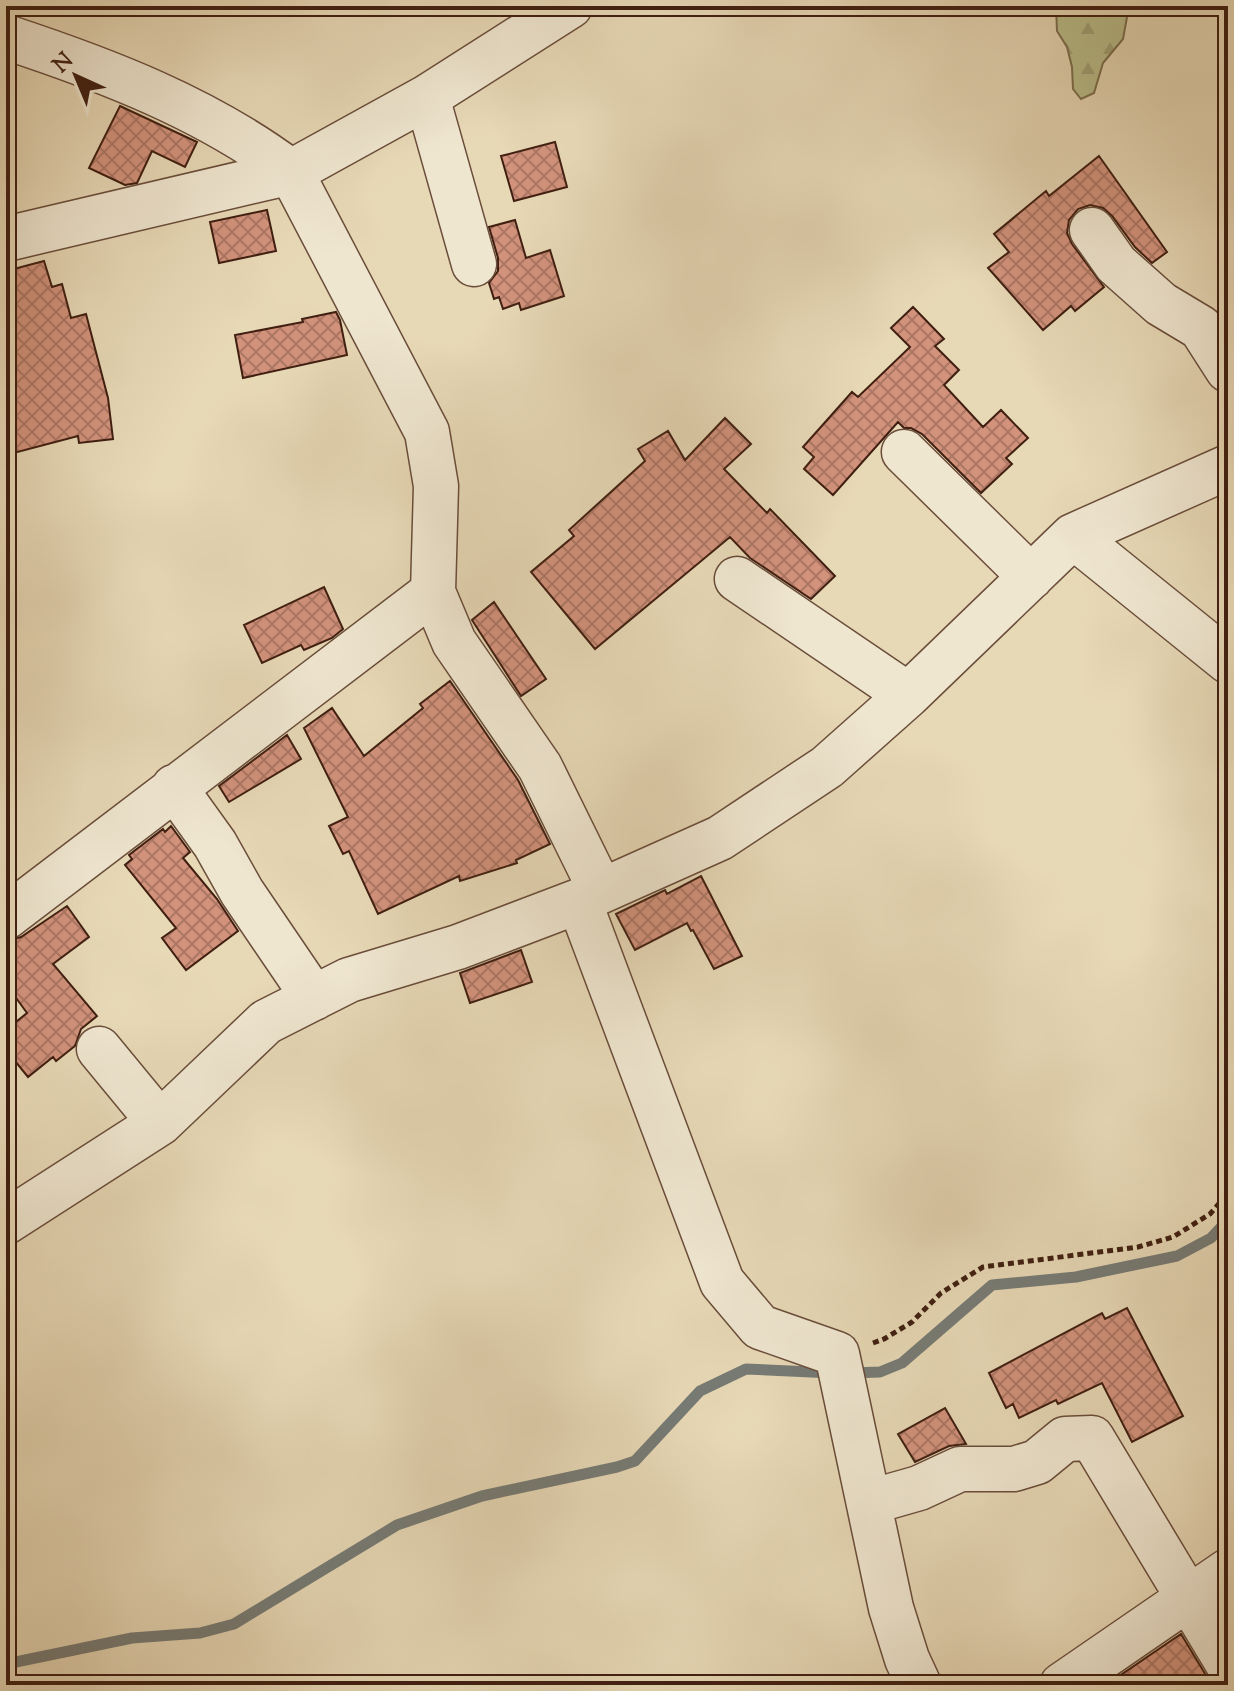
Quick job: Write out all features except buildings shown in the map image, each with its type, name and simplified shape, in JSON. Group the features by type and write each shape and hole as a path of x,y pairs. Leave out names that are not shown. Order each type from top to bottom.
{"street":[{"path":"6,239 291,172 427,97 570,6"},
{"path":"6,37 90,64 198,113 261,150 291,172 427,432 436,486 433,592 454,642 540,767 590,896 722,1282 760,1327 837,1354 891,1608 919,1685"},
{"path":"427,97 474,264"},
{"path":"1092,230 1116,264 1161,304 1201,328 1228,370"},
{"path":"904,452 1031,577"},
{"path":"6,1222 160,1123 266,1022 349,980 458,947 590,896 720,838 827,767 908,695 1073,536 1228,467"},
{"path":"1073,536 1228,661"},
{"path":"737,579 908,695"},
{"path":"6,917 433,592"},
{"path":"174,787 215,844 242,892 314,998"},
{"path":"99,1049 160,1123"},
{"path":"870,1502 919,1488 960,1469 1014,1469 1037,1462 1065,1439 1092,1438 1228,1664"},
{"path":"1062,1685 1228,1571"}],"path":[{"path":"837,1354 884,1339 912,1322 941,1293 983,1267 1138,1247 1173,1237 1210,1214 1228,1193"}],"green space":[{"path":"1056,6 1129,6 1123,39 1103,63 1094,93 1081,99 1073,89 1067,47 1057,31"}],"waterway":[{"path":"850,1373 880,1372 902,1363 992,1285 1076,1277 1177,1256 1211,1238 1228,1220"},
{"path":"6,1664 132,1638 200,1633 234,1624 397,1525 482,1496 635,1461 700,1391 746,1369 833,1373"}]}
